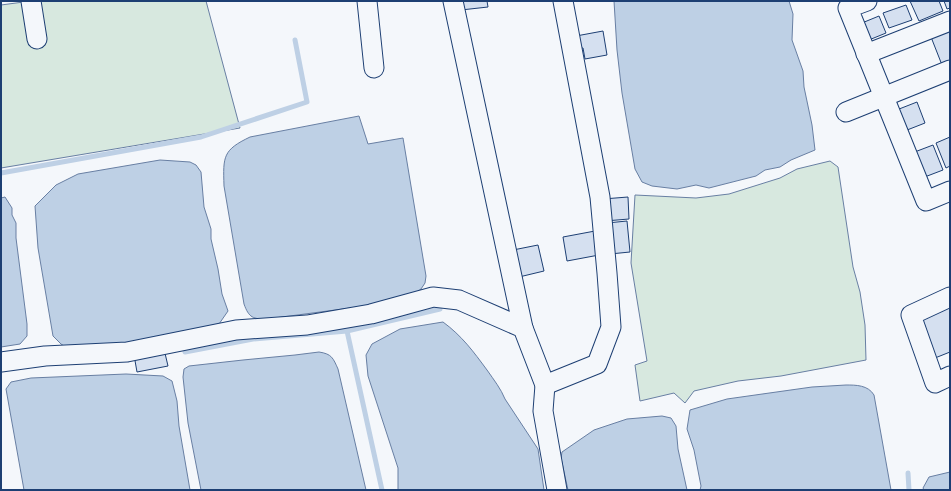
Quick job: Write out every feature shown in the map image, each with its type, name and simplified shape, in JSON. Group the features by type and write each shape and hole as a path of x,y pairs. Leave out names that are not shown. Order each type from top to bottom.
{"street":[{"path":"32,1 37,39"},
{"path":"367,1 374,68"},
{"path":"453,1 523,328 545,385 543,411 557,490"},
{"path":"545,385 597,364 611,326 600,197 563,1"},
{"path":"867,1 848,8 883,98 926,201 950,191"},
{"path":"866,54 950,21"},
{"path":"846,112 950,70"},
{"path":"1,362 45,356 127,352 236,330 307,325 371,314 433,296 459,300 523,328"},
{"path":"950,297 911,315 935,383 950,376"}],"shaded area":[{"path":"31,1 206,1 240,128 1,168 1,5"},
{"path":"830,161 838,167 853,267 860,292 865,325 866,360 781,376 738,381 694,391 685,403 674,393 640,401 635,365 647,361 631,263 635,195 696,198 729,194 780,178 797,169"}],"water":[{"path":"614,1 789,1 793,14 792,40 803,71 804,87 812,125 815,150 791,160 780,167 765,170 756,176 709,188 696,185 677,189 652,186 642,182 635,169 622,93 617,50"},
{"path":"359,116 368,144 403,138 426,276 425,283 421,289 414,294 373,305 267,319 252,317 244,304 224,186 226,155 234,146 250,137"},
{"path":"160,160 190,162 196,165 201,172 204,207 211,229 211,239 222,294 228,311 219,324 135,342 69,349 53,336 38,248 35,206 56,185 78,174"},
{"path":"5,197 12,208 12,215 16,223 16,238 27,324 27,336 20,344 1,347 1,198"},
{"path":"443,322 462,338 482,363 538,449 544,490 398,490 398,468 368,376 366,355 372,344 400,329"},
{"path":"319,352 332,357 338,369 366,490 201,490 188,423 183,377 184,369 189,366"},
{"path":"126,374 163,376 172,381 177,401 179,426 190,490 24,490 6,389 11,382 31,378"},
{"path":"846,385 865,387 874,395 891,490 700,490 701,486 694,450 687,429 690,410 727,399 812,387"},
{"path":"662,416 671,418 676,426 678,449 687,490 568,490 561,458 562,452 594,430 627,419"},
{"path":"950,472 950,490 924,490 923,488 929,477"}],"building":[{"path":"460,1 487,1 488,7 461,10"},
{"path":"910,1 939,1 943,11 919,21"},
{"path":"944,1 950,1 950,8 947,9"},
{"path":"906,5 912,20 889,28 883,13"},
{"path":"879,16 886,33 864,42 857,25"},
{"path":"950,30 950,62 942,65 931,37"},
{"path":"603,31 607,55 585,59 583,48 578,48 576,36"},
{"path":"917,102 925,123 902,132 894,111"},
{"path":"950,137 950,166 946,168 936,143"},
{"path":"933,145 943,170 922,178 912,153"},
{"path":"628,197 629,219 605,221 603,199"},
{"path":"627,221 630,252 610,254 607,223"},
{"path":"595,231 599,255 567,261 563,237"},
{"path":"538,245 544,271 519,277 513,250"},
{"path":"950,306 950,352 935,358 918,320"},
{"path":"164,349 168,366 137,372 134,355"}],"waterway":[{"path":"1,173 201,137 307,102 295,40"},
{"path":"185,352 253,339 347,331 440,309"},
{"path":"347,331 382,490"},
{"path":"908,473 909,490"}]}
